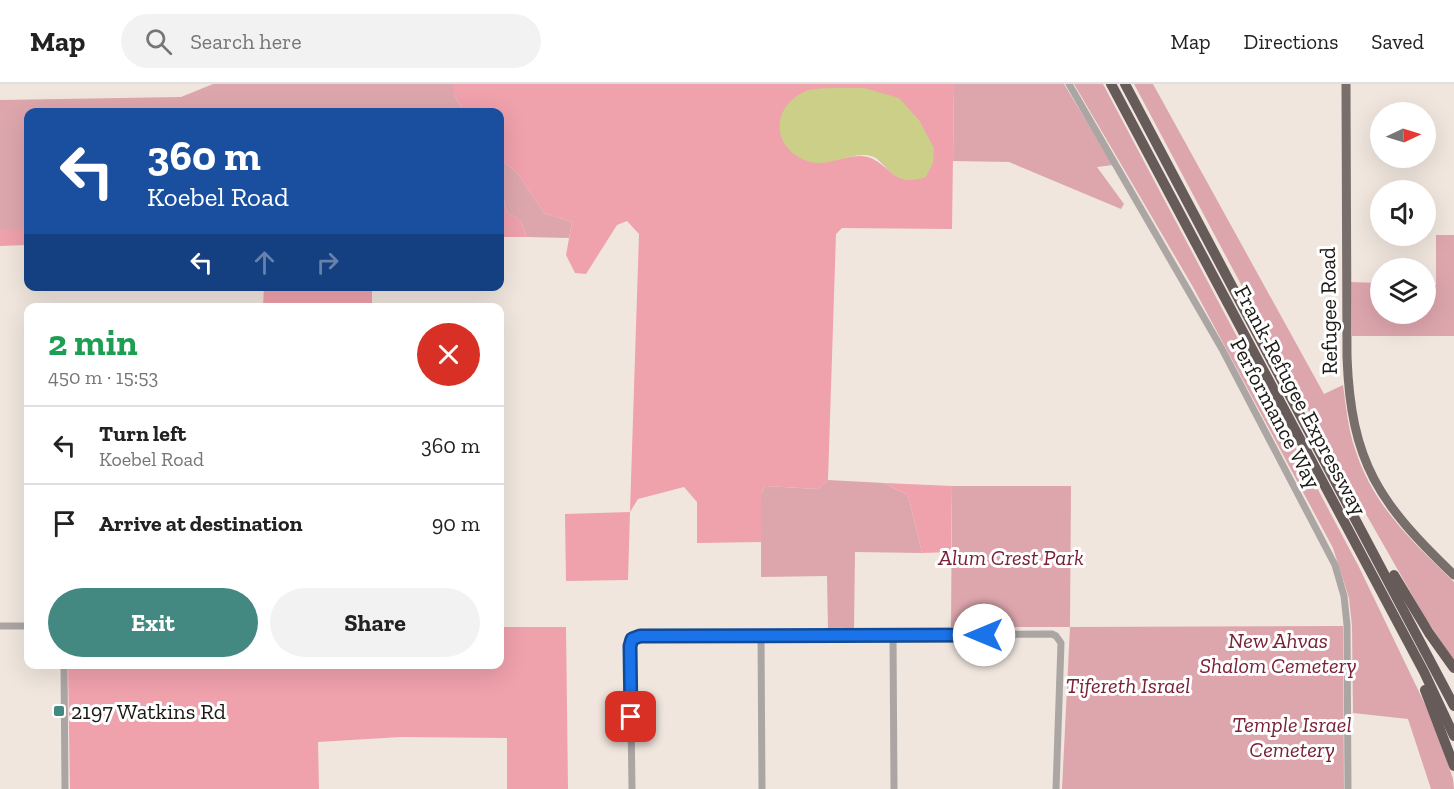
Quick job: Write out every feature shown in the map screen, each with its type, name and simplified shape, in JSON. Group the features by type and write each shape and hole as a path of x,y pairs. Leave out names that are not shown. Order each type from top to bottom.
{"highway":[{"name":"Frank-Refugee Expressway","path":"1111,84 1413,653 1454,736"},
{"name":"Frank-Refugee Expressway","path":"1125,84 1369,541 1454,706"},
{"path":"1369,541 1387,564 1429,633 1454,668"},
{"path":"1413,653 1420,678 1454,766"}],"main road":[{"name":"Refugee Road","path":"1346,84 1347,357 1349,398 1354,429 1365,461 1386,500 1407,527 1454,575"}],"street":[{"name":"Performance Way","path":"1069,84 1222,349 1335,566 1344,596 1347,625 1348,789"},
{"path":"0,627 24,626"},
{"path":"632,789 632,639 640,636 1052,634 1060,639 1056,789"},
{"path":"761,635 762,789"},
{"path":"893,635 894,789"},
{"path":"64,669 65,789"}],"green space":[{"path":"213,84 454,84 454,94 462,108 24,108 24,229 0,229 0,100 181,97"},
{"path":"954,84 1064,84 1113,165 1097,167 1124,204 1121,209 1009,162 953,161"},
{"path":"1074,84 1103,84 1359,567 1434,723 1453,779 1454,789 1431,789 1408,719 1353,713 1352,626 1349,598 1333,548 1193,287"},
{"path":"1134,84 1153,84 1324,394 1343,385 1355,449 1372,488 1409,537 1454,582 1454,660 1426,619 1331,453"},
{"path":"504,162 518,174 544,213 572,222 569,238 527,237 521,221 507,212 504,201"},
{"path":"1436,235 1454,235 1454,336 1352,336 1351,282 1370,283 1370,324 1436,324"},
{"path":"828,480 884,483 908,495 922,553 855,552 854,630 828,630 827,576 761,577 761,494 765,486 818,489"},
{"name":"Alum Crest Park","path":"952,486 1071,486 1070,627 951,627"},
{"path":"1343,626 1344,789 1062,789 1070,627"}],"shaded area":[{"path":"454,84 954,84 952,229 842,228 836,234 828,480 818,489 765,486 761,494 762,542 697,543 697,502 684,487 638,499 630,512 639,234 627,221 617,225 586,274 575,273 566,255 572,222 544,213 518,174 504,162 504,108 462,108 454,94","holes":["807,90 885,167 869,157 854,156 822,162"]},
{"path":"864,88 899,98 919,120 934,148 933,163 926,177 913,180 897,177 875,157 866,155 814,163 795,155 787,147 780,127 781,117 785,107 793,99 810,90"},
{"path":"504,201 507,212 521,221 527,237 504,237"},
{"path":"0,229 24,229 24,245 0,246"},
{"path":"264,291 372,291 372,303 263,303"},
{"path":"884,483 952,486 951,552 922,553 908,495"},
{"path":"630,512 628,580 566,581 565,514"},
{"path":"504,627 566,627 568,789 507,789 507,738 401,737 318,742 319,789 70,789 68,669 504,669"}],"place":[{"name":"2197 Watkins Rd","path":"59,711"}],"route":[{"path":"631,717 630,646 635,637 984,635"}],"park label":[{"name":"New Ahvas Shalom Cemetery","path":"1278,652"},
{"name":"Tifereth Israel","path":"1128,685"},
{"name":"Temple Israel Cemetery","path":"1292,736"}]}
